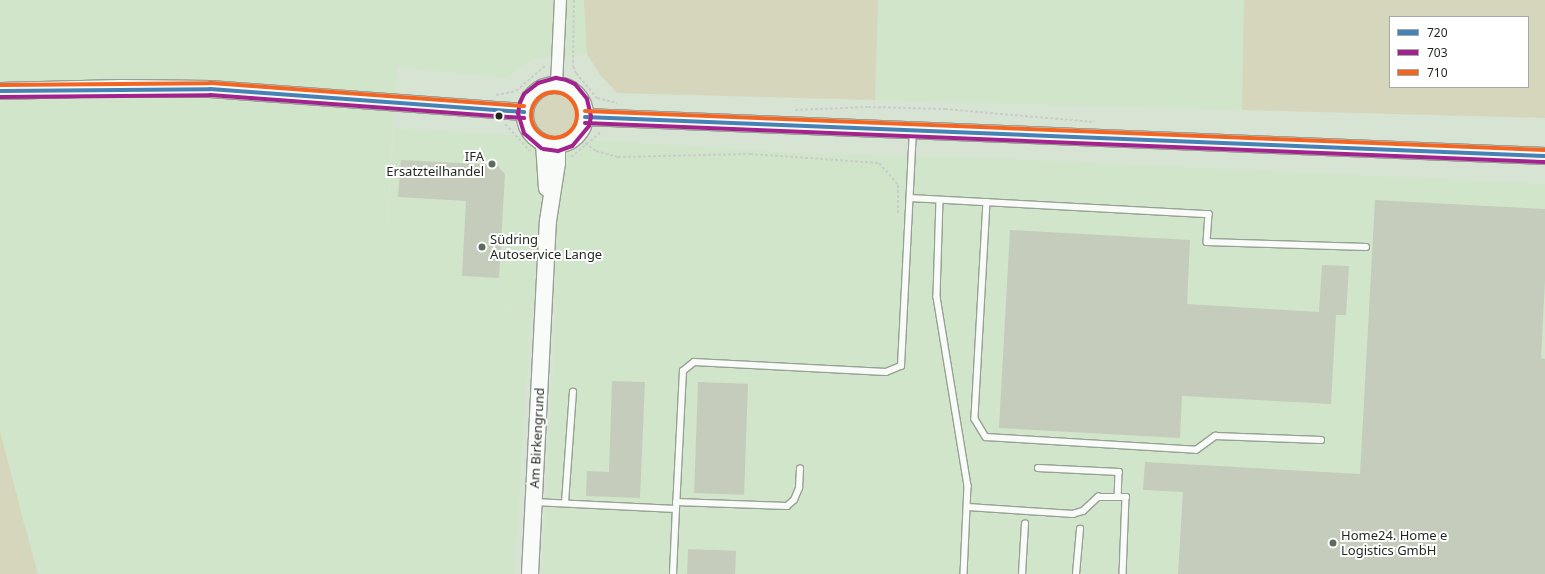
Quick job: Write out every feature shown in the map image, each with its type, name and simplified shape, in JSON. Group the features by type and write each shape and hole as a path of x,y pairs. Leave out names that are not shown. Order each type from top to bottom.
{"main road":[{"path":"556,84 564,86 577,95 584,109 585,117 576,136 550,144 529,131 524,112 526,105 534,92 556,84"},
{"path":"0,91 122,88 210,89 524,112"},
{"path":"585,117 913,129 1545,156"},
{"name":"Am Birkengrund","path":"530,574 549,206 557,163 550,144"}],"street":[{"path":"556,84 560,0"}],"lane":[{"path":"673,574 683,371 694,362 886,372 901,366 913,129"},
{"path":"910,198 1209,214 1207,242 1366,247"},
{"path":"940,200 936,297 968,486 964,574"},
{"path":"987,202 975,419 986,437 1196,450 1215,436 1321,440"},
{"path":"565,504 573,392"},
{"path":"1038,468 1119,472 1118,497"},
{"path":"676,502 787,506 794,500 799,488 800,470"},
{"path":"968,507 1073,514 1082,511 1098,497 1126,497 1123,574"},
{"path":"534,502 676,509"},
{"path":"1022,574 1025,524"},
{"path":"1076,574 1080,529"}],"path":[{"path":"574,0 573,66 592,94 603,101 621,104"},
{"path":"507,94 516,91 543,66 547,66"},
{"path":"567,66 573,66"},
{"path":"790,111 868,107 945,109 1101,123"},
{"path":"505,122 505,126 520,138 533,155"},
{"path":"570,158 585,143 601,131 601,128"},
{"path":"585,143 596,151 618,157 750,154 879,162 898,184 898,216"}],"shaded area":[{"path":"0,0 1545,0 1545,118 617,93 601,76 587,54 534,58 507,78 398,67 393,121 383,291 394,128 796,153 1005,159 1545,184 1545,574 542,574 556,307 421,302 532,307 514,574 0,574"},
{"path":"584,0 878,0 875,100 617,93 601,76 587,54"},
{"path":"1244,0 1545,0 1545,118 1242,110"},
{"path":"549,91 559,91 571,98 578,110 578,120 571,132 559,139 549,139 541,135 534,128 530,120 530,110 534,102 541,95"},
{"path":"0,431 24,523 38,574 0,574"}],"building":[{"path":"401,160 497,165 505,174 499,278 462,276 466,201 398,197"},
{"path":"1375,200 1545,209 1545,281 1541,358 1545,359 1545,574 1178,574 1183,492 1143,490 1145,462 1360,474"},
{"path":"1010,230 1190,240 1187,304 1319,312 1322,265 1349,266 1346,315 1336,315 1331,404 1182,396 1180,438 999,428"},
{"path":"612,381 645,382 640,498 586,496 587,471 609,472"},
{"path":"698,382 748,384 744,495 694,493"},
{"path":"688,549 736,551 735,574 687,574"}],"transit line":[{"name":"703","path":"541,148 524,133 518,113 520,103 524,94 538,83 556,78 566,80 575,84 587,99 591,117 589,126 572,146 558,151 543,149"},
{"name":"710","path":"0,85 210,83 524,106"},
{"name":"720","path":"0,91 210,89 524,112"},
{"name":"710","path":"559,92 571,98 576,106 577,115 576,124 571,132 563,137 549,138 537,132 532,124 531,110 537,98 545,93 559,92"},
{"name":"703","path":"0,97 210,95 524,118"},
{"name":"710","path":"585,111 1545,150"},
{"name":"720","path":"585,117 1545,156"},
{"name":"703","path":"585,123 1545,162"}],"place":[{"name":"IFA Ersatzteilhandel","path":"492,164"},
{"name":"Südring Autoservice Lange","path":"482,247"},
{"name":"Home24. Home e Logistics GmbH","path":"1333,543"}]}
